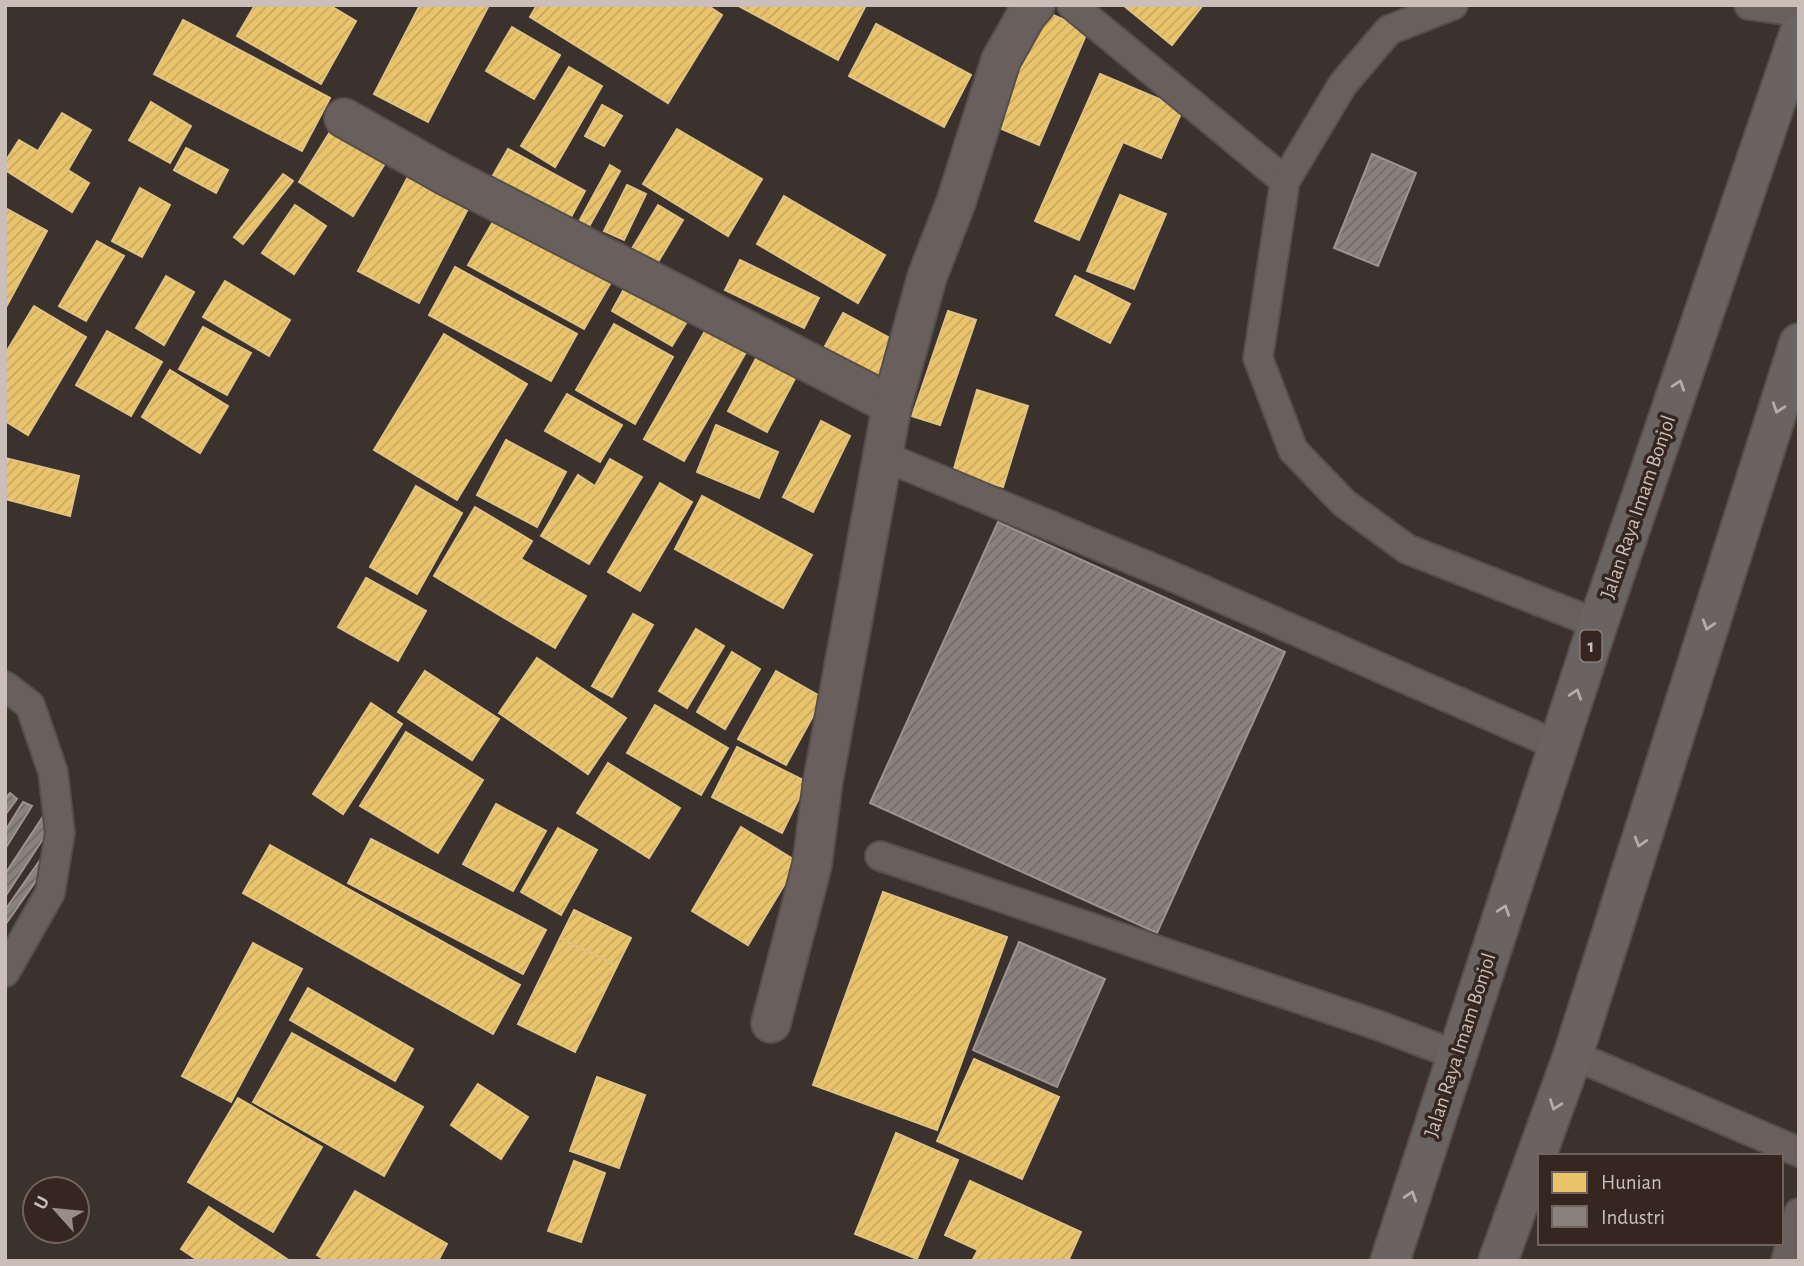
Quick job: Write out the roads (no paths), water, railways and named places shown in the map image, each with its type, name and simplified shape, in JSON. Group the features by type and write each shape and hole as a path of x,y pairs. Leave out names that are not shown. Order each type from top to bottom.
{"highway":[{"name":"Jalan Raya Imam Bonjol","path":"1390,1261 1598,624 1799,34"},
{"path":"1498,1261 1573,1055 1799,344"}],"street":[{"path":"771,1023 812,864 826,767 892,405 927,277 956,202 1001,60 1035,5"},
{"path":"344,118 445,175 892,405"}],"lane":[{"path":"1072,5 1285,181"},
{"path":"1453,5 1389,30 1343,84 1285,181 1258,358 1293,450 1344,503 1407,549 1598,624"},
{"path":"1749,5 1799,12"},
{"path":"883,456 1164,573 1559,746"},
{"path":"5,686 30,705 53,772 60,833 50,893 5,972"},
{"path":"880,856 1367,1021 1456,1055"},
{"path":"1573,1055 1799,1152"},
{"path":"1786,1261 1799,1213"}]}
